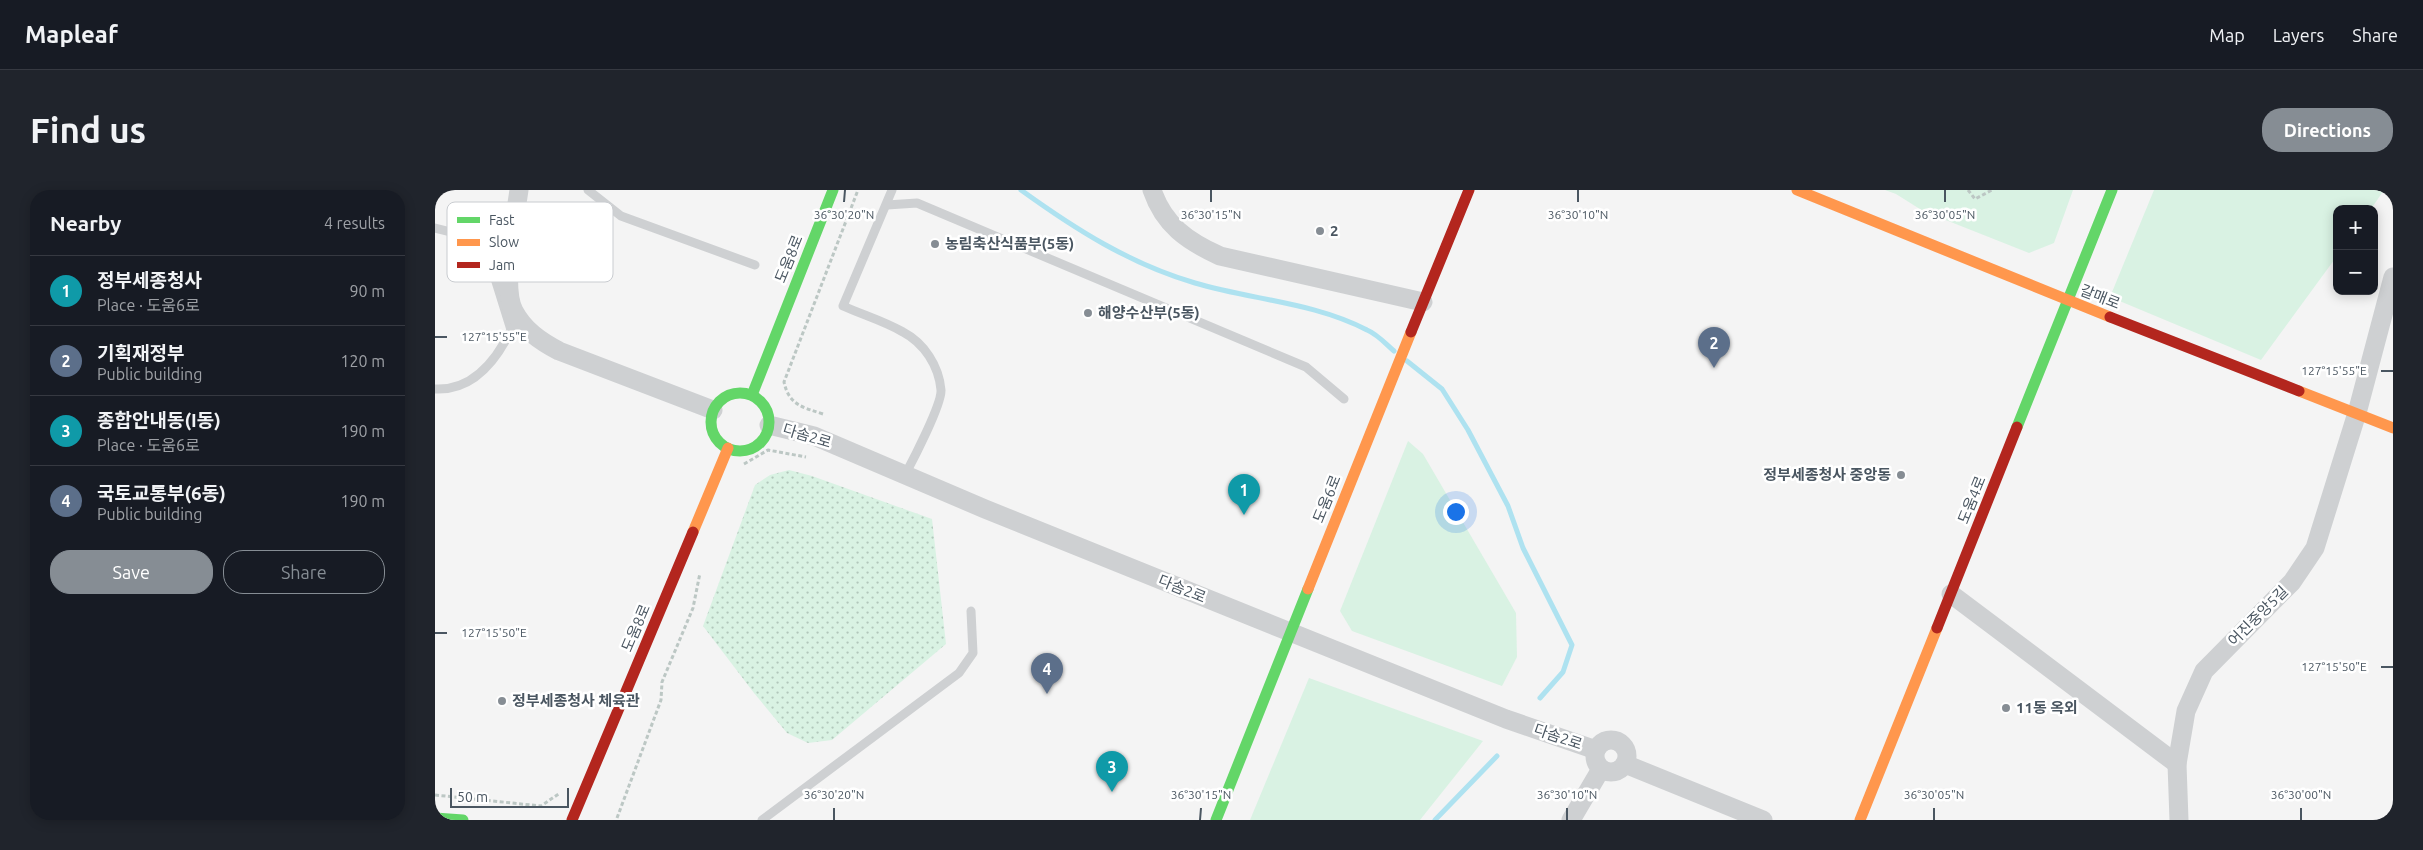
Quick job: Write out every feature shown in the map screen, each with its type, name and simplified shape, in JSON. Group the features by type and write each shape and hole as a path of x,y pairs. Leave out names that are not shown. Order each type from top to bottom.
{"street":[{"name":"도움8로","path":"752,395 833,190"},
{"path":"1152,190 1159,210 1170,224 1203,248 1221,256 1423,302"},
{"name":"도움6로","path":"1216,820 1409,334 1469,190"},
{"name":"갈매로","path":"1797,190 2067,300 2393,428"},
{"name":"도움4로","path":"1860,820 2112,190"},
{"name":"어진중앙5길","path":"2179,820 2177,764 2186,710 2204,671 2292,582 2315,548 2357,413 2393,277"},
{"path":"510,282 509,290 513,310 523,325 539,341 559,352 713,410"},
{"path":"743,392 752,395 763,404 769,418 769,425 766,434 754,447 736,451 720,443 711,428 713,410 725,396 743,392"},
{"name":"다솜2로","path":"769,425 814,436 905,475 1505,719 1596,750"},
{"name":"도움8로","path":"572,820 728,448"},
{"path":"1951,594 2177,764"},
{"path":"1618,741 1622,744 1627,754 1625,764 1617,772 1606,772 1595,761 1596,750 1603,742 1618,741"},
{"path":"1625,764 1763,820"},
{"path":"1571,820 1601,769"},
{"path":"435,818 463,820"}],"lane":[{"path":"588,190 603,202"},
{"path":"892,190 843,306 903,332 923,347 936,371 941,392 921,445 905,475"},
{"path":"887,205 917,203 1024,248 1307,368 1345,399"},
{"path":"613,210 621,216 755,265"},
{"path":"435,389 458,388 475,380 502,349 511,330 496,282"},
{"path":"762,820 959,673 973,653 971,611"}],"path":[{"path":"823,414 798,405 787,395 783,382 858,190"},
{"path":"1968,190 1975,199 1992,190"},
{"path":"741,466 768,450 806,457"},
{"path":"617,818 661,700 662,682 693,608 703,565"},
{"path":"435,795 541,806 561,793 564,786"}],"green space":[{"path":"1885,190 2073,190 2054,243 2029,253 1923,211 1896,194"},
{"path":"2154,190 2384,190 2374,205 2333,205 2333,261 2261,360 2110,297"},
{"path":"1408,441 1423,454 1516,613 1517,657 1502,686 1352,631 1340,611"},
{"path":"789,470 812,476 932,519 946,644 832,740 808,743 787,733 703,626 755,485 770,475"},
{"path":"1309,678 1483,741 1420,820 1250,820"}],"waterway":[{"path":"1021,190 1083,232 1148,266 1217,289 1325,313 1371,332 1394,351"},
{"path":"1407,361 1442,389 1468,430 1508,506 1523,548 1572,645 1563,672 1540,698"},
{"path":"1435,820 1497,756"}],"traffic: fast":[{"path":"752,395 833,190"},
{"path":"2017,427 2112,190"},
{"path":"734,393 746,393 761,401 769,416 769,422 769,428 761,443 746,451 734,451 719,443 711,428 711,416 719,401 734,393"},
{"path":"1216,820 1308,589"},
{"path":"435,818 463,820"}],"traffic: slow":[{"path":"1797,190 2110,317"},
{"path":"1308,589 1411,332"},
{"path":"2299,391 2393,428"},
{"path":"693,532 728,448"},
{"path":"1860,820 1937,628"}],"traffic: jam":[{"path":"1411,332 1469,190"},
{"path":"2110,317 2299,391"},
{"path":"1937,628 2017,427"},
{"path":"572,820 693,532"}],"place":[{"name":"2","path":"1320,231"},
{"name":"농림축산식품부(5동)","path":"935,244"},
{"name":"해양수산부(5동)","path":"1088,313"},
{"name":"기획재정부","path":"1714,368"},
{"name":"정부세종청사 중앙동","path":"1901,475"},
{"name":"정부세종청사","path":"1244,515"},
{"name":"국토교통부(6동)","path":"1047,694"},
{"name":"정부세종청사 체육관","path":"502,701"},
{"name":"11동 옥외","path":"2006,708"},
{"name":"종합안내동(I동)","path":"1112,792"}]}
